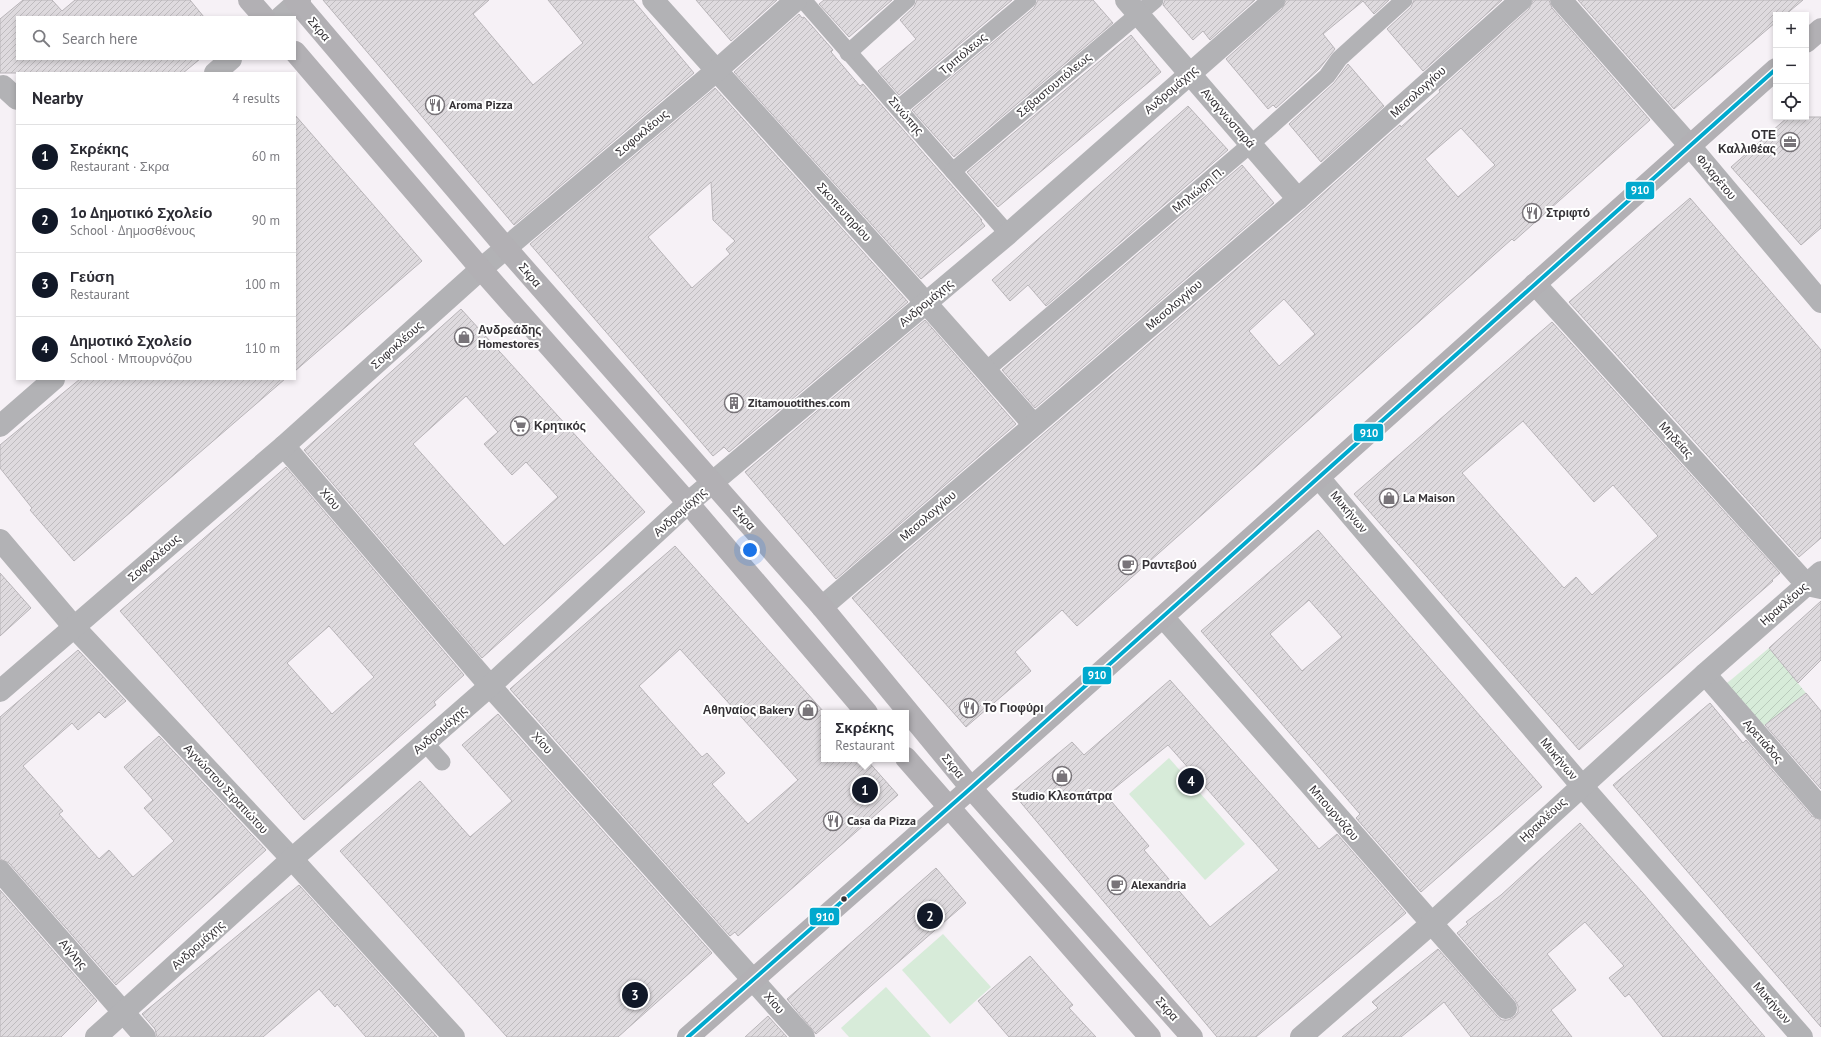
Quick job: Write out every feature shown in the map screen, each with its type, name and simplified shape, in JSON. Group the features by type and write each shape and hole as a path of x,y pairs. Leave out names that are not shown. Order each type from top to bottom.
{"street":[{"path":"249,0 263,16"},
{"name":"Σκοπευτηρίου","path":"653,0 1034,425"},
{"name":"Σοφοκλέους","path":"0,691 284,446 506,248 716,71 796,0"},
{"name":"Ανδρομάχης","path":"96,1037 292,859 490,686 688,503 1008,234 1189,73 1274,0"},
{"name":"Μεσολογγίου","path":"822,607 1298,199 1521,0"},
{"name":"Φιλαρέτου","path":"1561,0 1690,146 1821,302"},
{"path":"282,16 297,1"},
{"name":"Σκρα","path":"297,1 506,248 822,607 907,710"},
{"name":"Αναγνωσταρά","path":"1132,7 1298,199"},
{"path":"1809,39 1821,29"},
{"path":"296,53 481,270 688,503 865,710"},
{"path":"216,72 230,60"},
{"path":"688,1037 949,808 1773,72"},
{"path":"0,87 3,86 16,98"},
{"name":"Μηδείας","path":"1535,284 1816,582"},
{"path":"0,426 53,380"},
{"name":"Χίου","path":"284,446 490,686 804,1037"},
{"name":"Μυκήνων","path":"1319,478 1581,785 1802,1037"},
{"name":"Αγνώστου Στρατιώτου","path":"0,540 74,627 292,859 454,1037"},
{"name":"Ηρακλέους","path":"1301,1037 1431,924 1581,785 1705,674 1816,582"},
{"name":"Μπουρνόζου","path":"1163,616 1506,1008"},
{"name":"Αρετιάδος","path":"1705,674 1821,808"},
{"name":"Σκρα","path":"909,713 971,788 1192,1037"},
{"path":"909,761 1150,1037"},
{"name":"Αίγλης","path":"0,871 145,1037"}],"lane":[{"name":"Σινώπης","path":"803,0 1008,234"},
{"path":"848,52 907,0"},
{"name":"Τριπόλεως","path":"899,108 1028,0"},
{"name":"Σεβαστουπόλεως","path":"953,171 1132,7 1155,0"},
{"name":"Μηλιώρη Π.","path":"985,371 1251,144 1327,76 1339,60 1404,0"},
{"path":"425,743 442,762"}],"green space":[{"path":"1769,648 1806,693 1762,727 1726,684"},
{"path":"1169,758 1245,844 1205,880 1129,794"},
{"path":"943,934 991,987 950,1024 902,970"},
{"path":"886,987 931,1037 849,1037 841,1028"}],"building":[{"path":"23,0 52,0 62,11 75,0 190,0 203,16 16,16 16,60 199,60 184,72 0,73 0,19"},
{"path":"323,0 489,0 473,14 533,85 583,43 548,0 633,0 694,73 514,225"},
{"path":"696,0 777,0 731,41"},
{"path":"824,0 892,0 849,37 819,4"},
{"path":"917,0 1012,0 899,95 878,71 916,39 900,20 914,7"},
{"path":"1038,0 1093,0 1113,23 954,157 912,110 1034,8"},
{"path":"1165,0 1255,0 1210,40 1203,31 1193,40 1163,5"},
{"path":"1286,0 1389,0 1374,14 1363,1 1323,34 1335,49 1319,69 1276,108 1273,105 1268,109 1226,59 1282,9"},
{"path":"1414,0 1502,0 1423,71 1387,29 1411,7"},
{"path":"1533,0 1549,0 1552,8 1650,120 1514,241 1512,239 1077,626 1062,610 1015,652 1031,671 966,727 852,598 1291,222 1400,125 1401,127 1440,92 1439,90 1529,9","holes":["1461,128 1495,165 1458,197 1425,159","1284,299 1315,334 1279,366 1249,331"]},
{"path":"1578,0 1803,0 1789,12 1773,12 1773,25 1674,109"},
{"path":"799,14 802,18 804,17 833,50 831,52 860,86 863,84 982,220 981,221 985,226 921,279 734,72"},
{"path":"1131,35 1161,72 998,207 967,172"},
{"path":"1348,64 1384,106 1321,162 1289,124 1334,83"},
{"path":"715,88 908,302 729,452 724,447 713,456 530,244","holes":["711,182 713,220 735,241 726,249 730,254 692,288 648,237"]},
{"path":"1188,106 1228,150 1046,306 1028,285 1010,301 992,280"},
{"path":"296,116 422,261 296,370"},
{"name":"ΟΤΕ Καλλιθέας","path":"1809,117 1821,117 1821,228 1801,245 1731,167 1785,120 1809,120"},
{"path":"1242,165 1274,203 1035,408 1002,370"},
{"path":"1690,198 1821,350 1821,538 1799,557 1569,302"},
{"path":"461,309 645,512 482,658 304,450","holes":["466,396 498,432 484,444 512,475 526,462 558,497 504,546 413,444"]},
{"path":"925,320 1016,424 836,579 745,472"},
{"path":"1552,322 1780,573 1772,580 1773,581 1579,750 1354,494","holes":["1523,421 1594,502 1613,485 1658,536 1592,595 1576,577 1564,588 1462,473"]},
{"path":"79,380 284,380 74,561 30,510 32,508 0,468 0,445"},
{"path":"286,467 464,675 434,702 436,705 304,820 120,611","holes":["329,626 374,677 332,714 287,663"]},
{"path":"1318,530 1542,787 1421,892 1356,818 1360,814 1201,631","holes":["1309,600 1342,637 1302,671 1270,634"]},
{"path":"675,546 822,710 821,710 821,762 869,762 898,795 738,936 735,932 730,936 510,689","holes":["680,649 798,780 748,824 712,784 725,773 707,753 702,757 639,686"]},
{"path":"0,573 31,608 0,636"},
{"path":"1821,601 1821,660 1798,683 1769,648"},
{"path":"78,650 126,701 105,718 99,712 78,730 72,723 23,766 63,811 59,814 99,859 109,850 133,877 174,841 144,808 153,800 124,767 159,736 266,850 116,985 9,863 0,859 0,717"},
{"path":"1170,680 1319,849 1337,834 1406,913 1256,1037 1217,1037 1012,792 1072,742 1084,755","holes":["1168,745 1279,870 1210,927 1144,850 1149,846 1106,795"]},
{"path":"1806,693 1821,711 1821,789 1765,725"},
{"path":"1710,703 1743,743 1746,740 1812,816 1821,820 1821,1027 1613,785"},
{"path":"498,714 712,953 618,1037 507,1037 340,851 420,781 470,837 512,801 462,745"},
{"path":"1580,823 1642,892 1765,1037 1663,1037 1629,994 1625,997 1609,978 1624,966 1585,922 1547,954 1576,990 1551,1010 1572,1037 1471,1037 1444,1002 1401,1037 1342,1037 1378,1008 1372,1002 1438,949 1497,1016 1502,1020 1508,1020 1514,1017 1518,1012 1518,1006 1515,1000 1457,933 1468,924 1466,922 1501,895"},
{"path":"936,868 966,903 816,1034 787,999"},
{"path":"299,885 437,1037 366,1037 337,1004 335,1007 319,989 263,1037 157,1037 155,1029 142,1014"},
{"path":"0,890 97,1001 61,1037 0,1037"},
{"path":"1030,956 1073,1005 1069,1008 1096,1037 1009,1037 978,1001"},
{"path":"768,1016 787,1037 745,1037"}],"transit line":[{"name":"910","path":"688,1037 971,788 1773,72"}],"place":[{"name":"Aroma Pizza","path":"435,105"},
{"name":"ΟΤΕ Καλλιθέας","path":"1790,142"},
{"name":"Στριφτό","path":"1532,213"},
{"name":"Ανδρεάδης Homestores","path":"464,337"},
{"name":"Zitamouotithes.com","path":"734,403"},
{"name":"Κρητικός","path":"520,426"},
{"name":"La Maison","path":"1389,498"},
{"name":"Ραντεβού","path":"1128,565"},
{"name":"Το Γιοφύρι","path":"969,708"},
{"name":"Αθηναίος Bakery","path":"808,710"},
{"name":"Studio Κλεοπάτρα","path":"1062,776"},
{"name":"Δημοτικό Σχολείο","path":"1191,781"},
{"name":"Σκρέκης","path":"865,790"},
{"name":"Casa da Pizza","path":"833,821"},
{"name":"Alexandria","path":"1117,885"},
{"name":"1o Δημοτικό Σχολείο","path":"930,916"},
{"name":"Γεύση","path":"635,995"}]}
